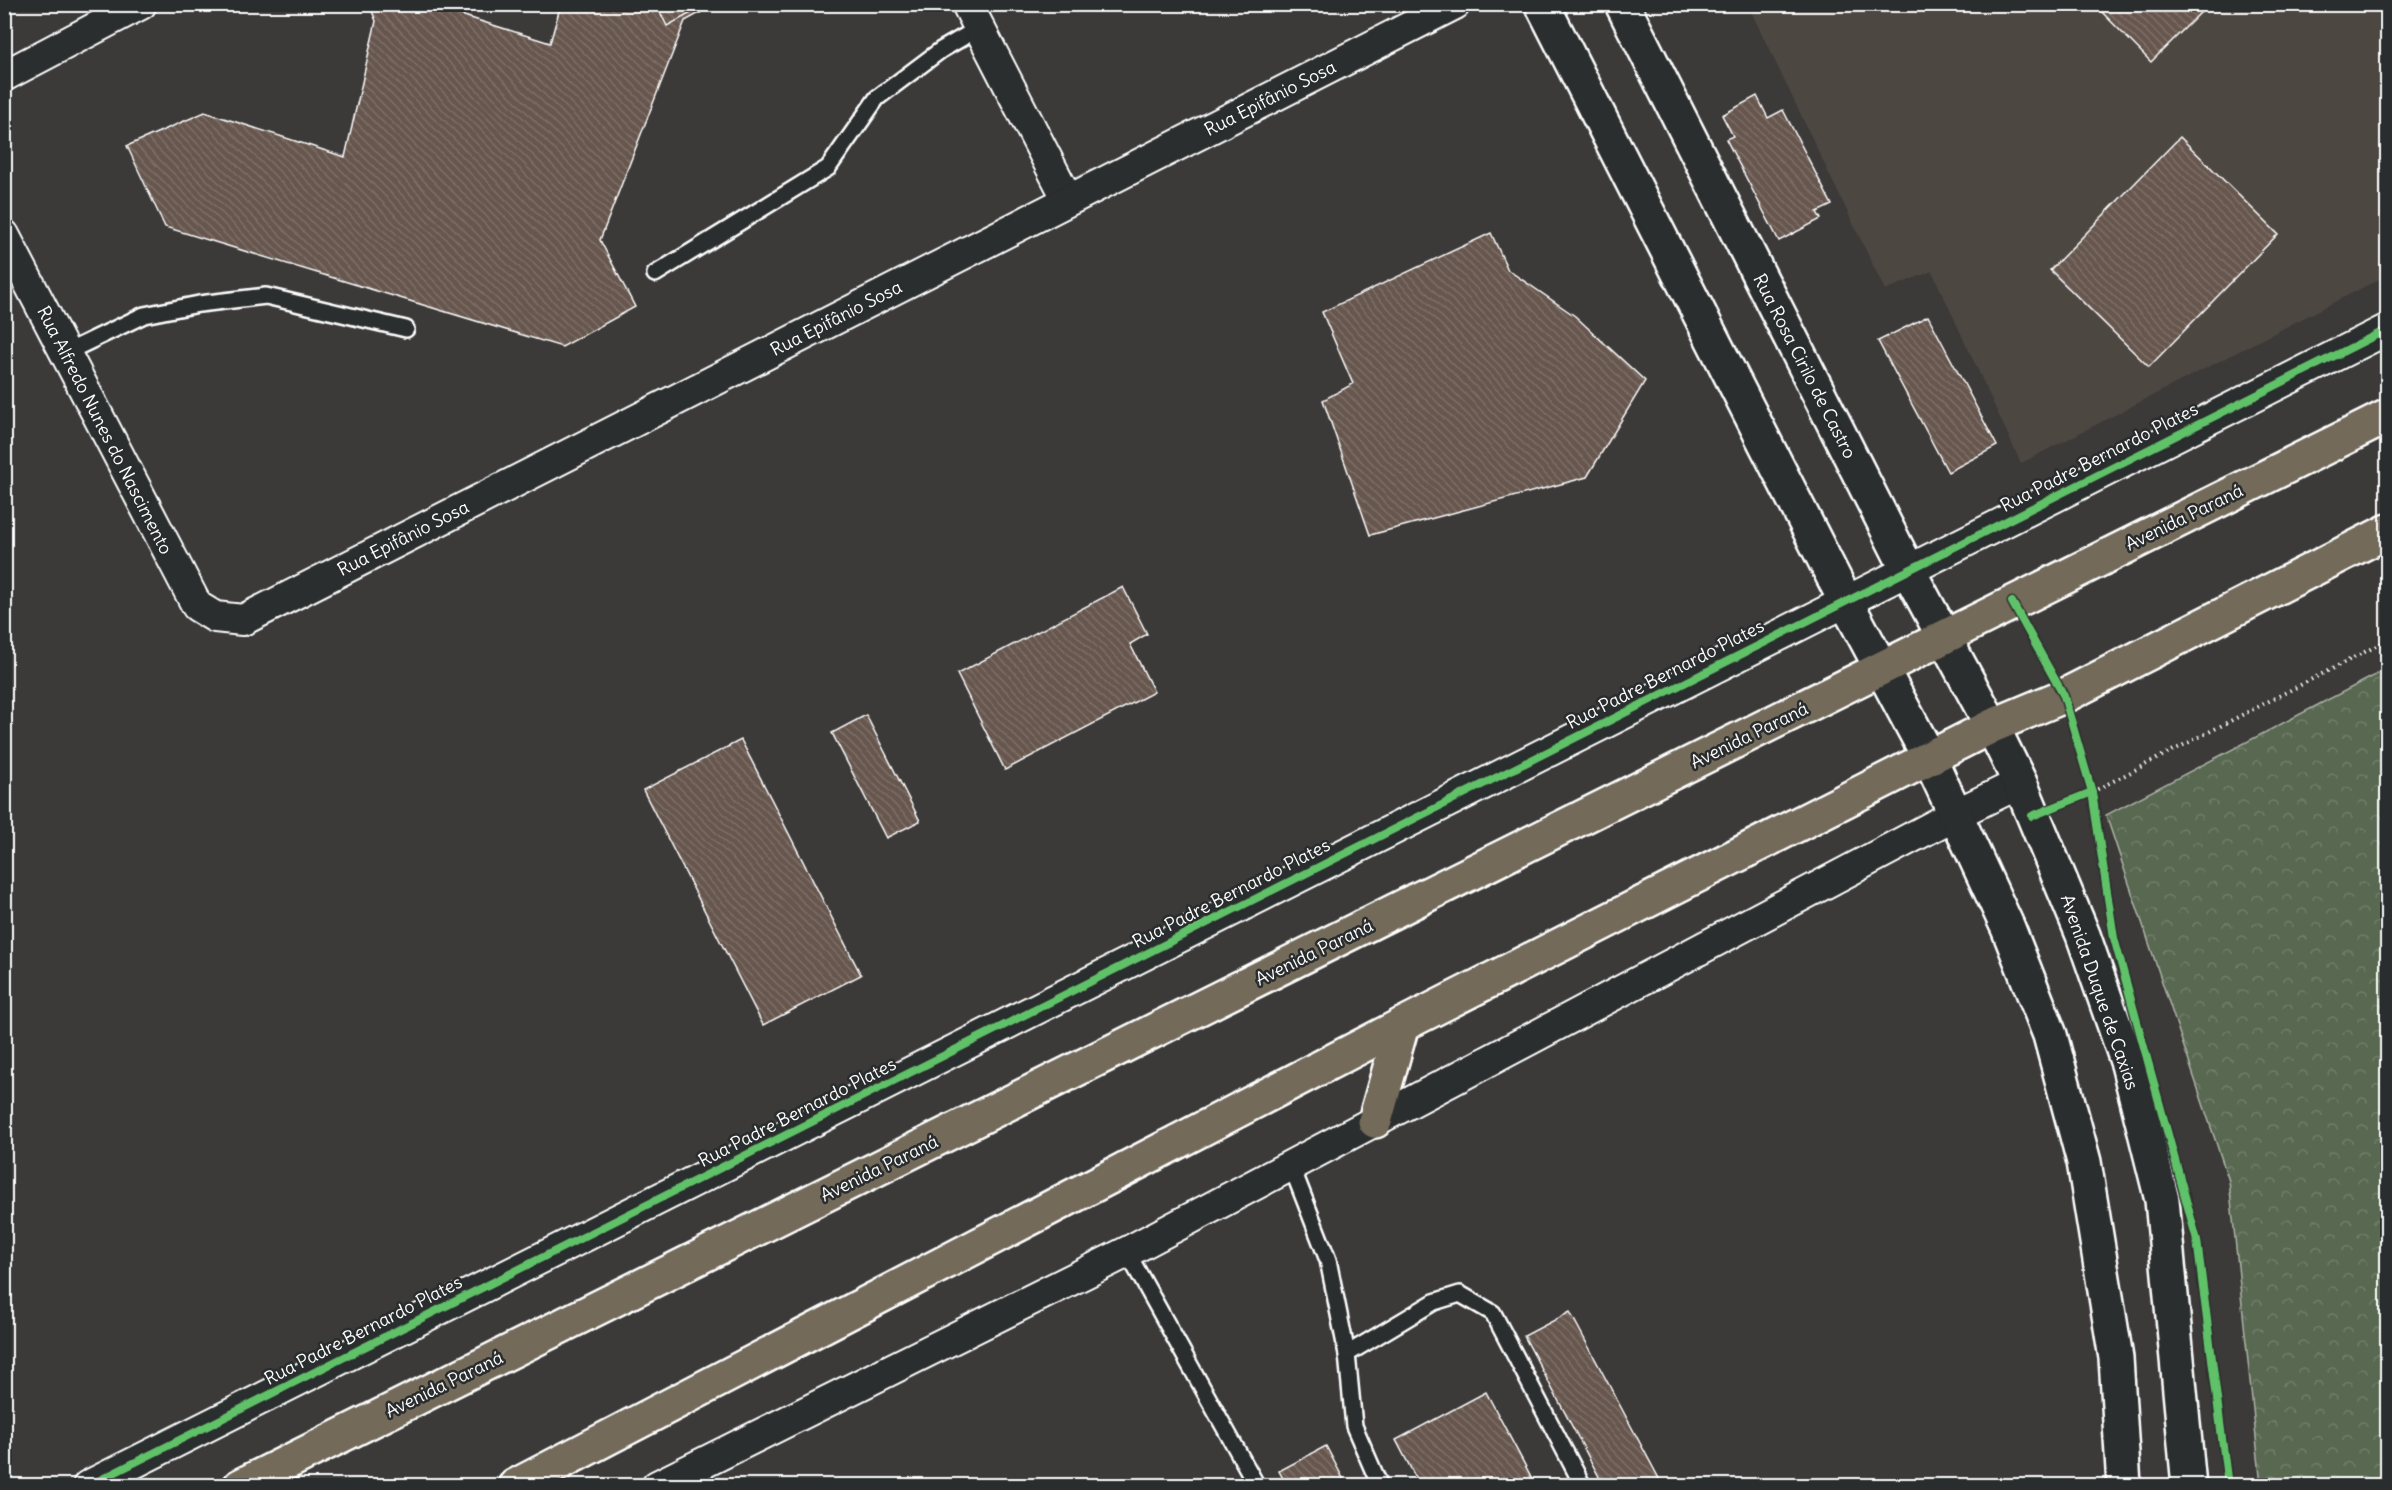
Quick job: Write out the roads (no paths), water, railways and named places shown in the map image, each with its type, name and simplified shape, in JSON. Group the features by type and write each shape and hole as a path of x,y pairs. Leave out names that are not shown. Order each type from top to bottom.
{"main road":[{"path":"1542,4 1845,600 1929,758 2008,928 2050,1035 2084,1162 2116,1358 2124,1485"},
{"name":"Rua Rosa Cirilo de Castro","path":"1622,4 1908,570 1992,726"},
{"name":"Avenida Paraná","path":"240,1485 2388,416"},
{"path":"515,1485 1402,1025 1992,726 2064,696 2388,531"},
{"name":"Avenida Duque de Caxias","path":"1992,726 2020,783 2083,935 2128,1064 2162,1200 2189,1485"},
{"path":"1375,1121 1402,1025"}],"street":[{"path":"6,77 141,4"},
{"name":"Rua Epifânio Sosa","path":"215,616 243,620 1455,4"},
{"path":"973,16 1068,200"},
{"name":"Rua Alfredo Nunes do Nascimento","path":"4,236 197,606 215,616"},
{"name":"Rua Padre Bernardo Plates","path":"88,1485 2388,329"},
{"path":"657,1485 1127,1252 1956,814 2020,783"}],"lane":[{"path":"655,274 828,168 877,98 941,50 973,16"},
{"path":"65,353 144,315 199,304 266,296 406,329"},
{"path":"1291,1165 1328,1260 1347,1354 1354,1426 1380,1485"},
{"path":"1127,1252 1257,1485"},
{"path":"1347,1354 1434,1302 1460,1294 1493,1313 1583,1485"}]}
